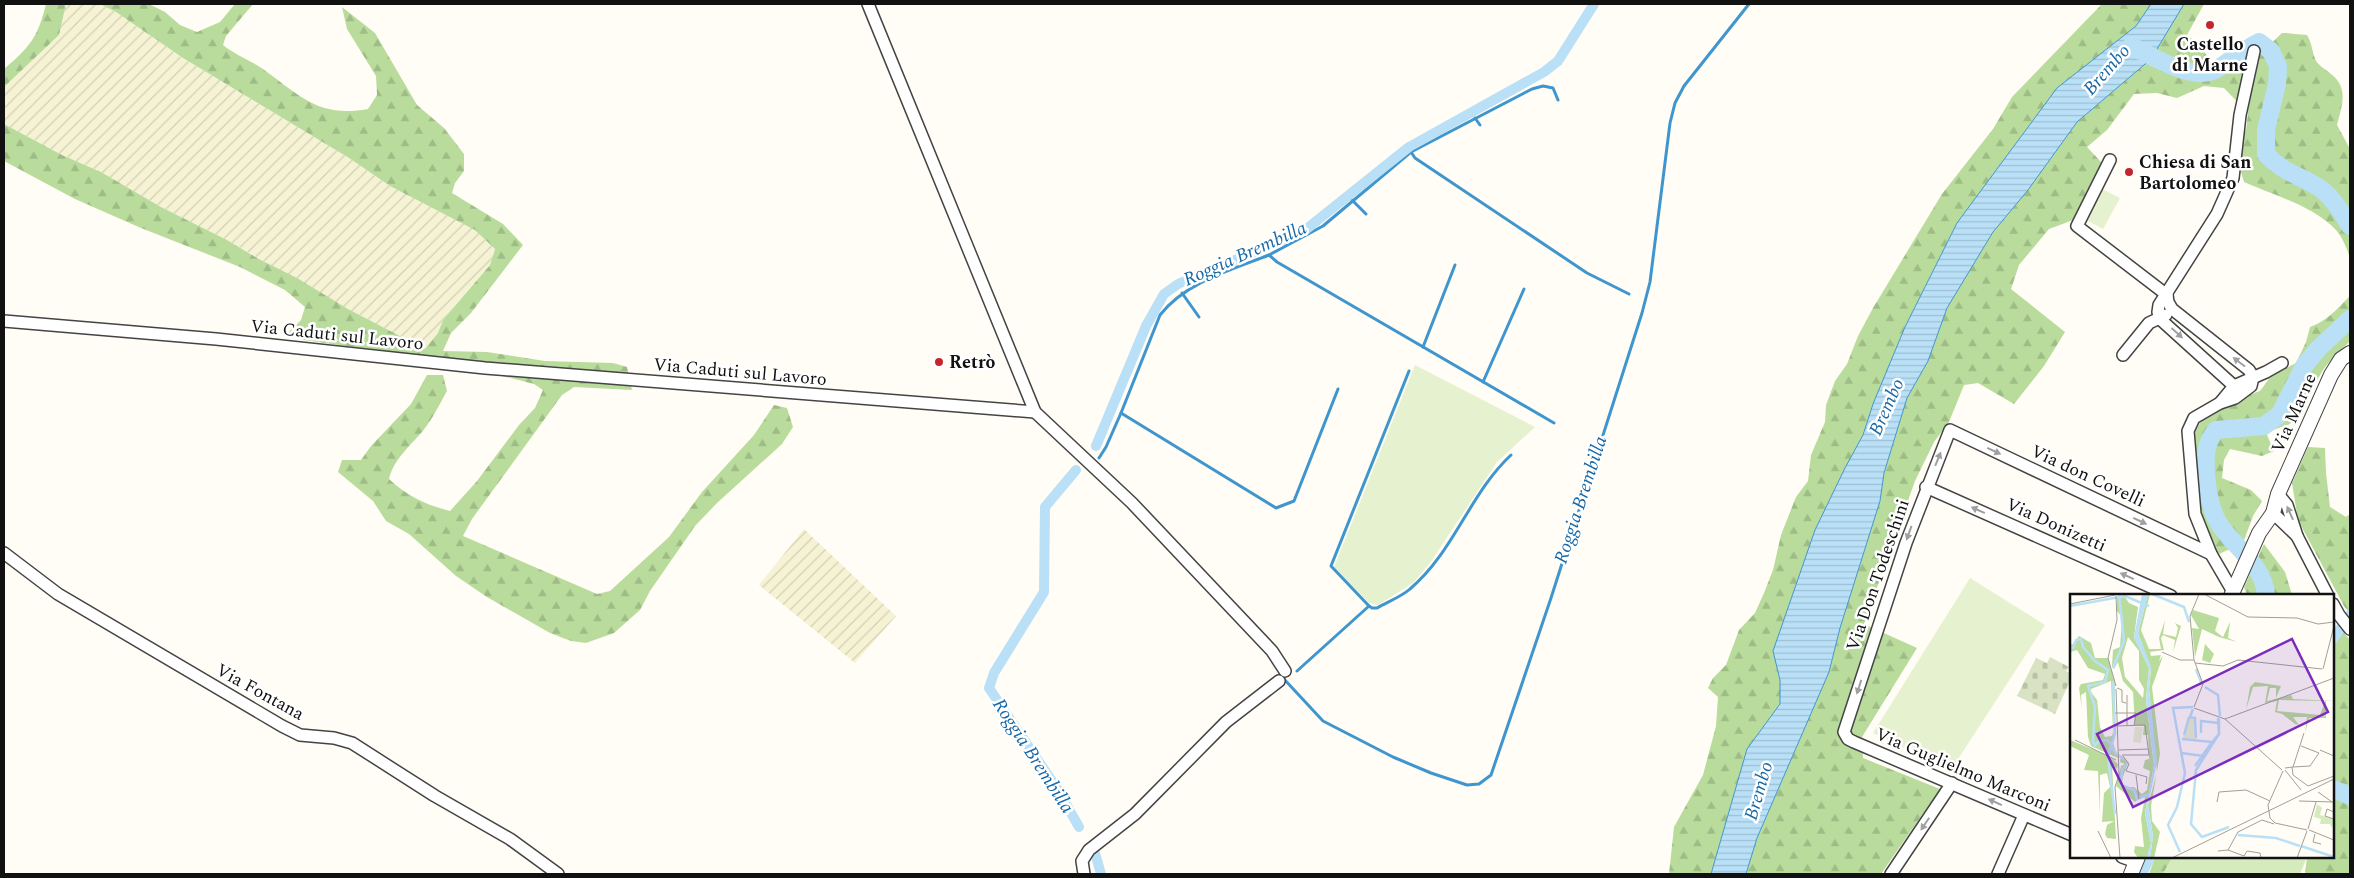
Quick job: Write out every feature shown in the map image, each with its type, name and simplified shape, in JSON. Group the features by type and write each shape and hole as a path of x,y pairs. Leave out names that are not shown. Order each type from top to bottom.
{"street":[{"path":"868,4 1035,412 1132,503 1272,651 1286,671"},
{"path":"2234,386 2160,319 2158,312 2159,305 2217,214 2233,178 2240,115 2254,51"},
{"path":"2110,160 2077,226 2167,295 2172,309 2249,370 2253,377 2251,386 2235,398 2220,403 2194,418 2188,431 2195,514 2211,554 2231,593"},
{"path":"2123,355 2149,323 2160,319 2172,309"},
{"name":"Via Caduti sul Lavoro","path":"4,321 216,339 495,369 1035,412"},
{"name":"Via Marne","path":"2273,513 2278,494 2331,376 2341,360 2350,353"},
{"path":"2220,403 2234,386 2266,372 2282,362"},
{"name":"Via don Covelli","path":"1950,430 2211,554"},
{"name":"Via Don Todeschini","path":"1844,732 1926,487 1950,430"},
{"name":"Via Donizetti","path":"1926,487 2167,594"},
{"path":"2278,494 2286,505 2297,536 2327,594"},
{"path":"2231,593 2259,533 2273,513 2297,536"},
{"name":"Via Fontana","path":"4,553 58,594 282,726 300,735 334,738 352,743 435,796 510,839 558,874"},
{"path":"2334,606 2338,615 2350,629"},
{"path":"1084,874 1082,861 1089,850 1135,814 1226,722 1279,681"},
{"name":"Via Guglielmo Marconi","path":"1844,732 1848,739 1854,742 2070,834"},
{"path":"1891,874 1952,783"},
{"path":"1998,874 2024,815"}],"shaded area":[{"path":"66,4 100,4 116,12 183,58 349,158 390,186 476,230 495,249 490,265 443,320 438,333 425,349 348,309 227,240 161,207 101,172 62,155 4,124 4,87 59,35"},
{"path":"804,529 896,616 855,663 759,585"}],"green space":[{"path":"46,4 66,4 59,35 4,87 4,69 32,41 40,25"},
{"path":"100,4 149,4 165,12 180,25 197,32 220,22 235,4 253,4 226,36 223,45 263,69 311,102 336,110 368,109 377,95 376,76 347,29 342,7 375,33 417,105 444,128 464,154 464,171 455,183 452,193 503,224 523,245 471,313 451,333 443,351 487,352 545,361 613,363 627,367 632,390 574,387 562,395 472,519 463,536 597,594 610,591 669,537 702,492 754,435 774,405 787,408 793,427 782,444 717,503 695,526 650,591 640,610 614,633 586,643 571,641 550,633 487,597 456,576 409,534 386,521 373,501 338,472 342,460 361,460 371,446 411,404 427,375 443,375 447,391 426,427 394,465 389,479 417,499 450,511 477,481 519,425 535,408 543,390 534,384 436,359 304,340 287,334 301,320 305,307 285,290 240,267 141,228 75,199 4,161 4,124 62,155 101,172 161,207 227,240 297,278 348,309 425,349 438,333 443,320 490,265 495,249 475,230 390,186 349,158 183,58 116,12"},
{"path":"2102,4 2151,4 2136,26 2057,88 1957,223 1905,327 1873,404 1863,435 1815,530 1773,651 1780,680 1780,704 1747,749 1711,874 1669,874 1674,827 1703,775 1716,726 1718,697 1708,688 1713,678 1726,665 1739,630 1755,613 1764,593 1773,570 1781,535 1796,497 1808,481 1811,455 1825,422 1826,405 1835,381 1847,364 1858,336 1873,308 1942,194 1993,129 2012,97"},
{"path":"2184,4 2204,4 2187,35 2202,48 2210,61 2235,60 2250,54 2261,53 2282,33 2307,35 2316,61 2337,79 2343,97 2337,125 2350,149 2350,258 2341,236 2326,221 2293,202 2244,182 2240,169 2237,142 2246,130 2248,113 2224,88 2204,86 2177,98 2157,93 2134,94 2107,130 2087,147 2102,163 2073,220 2049,229 2019,265 2011,289 2065,332 2044,366 2014,404 1978,383 1964,385 1949,422 1934,442 1915,481 1864,624 1917,648 1862,737 1863,758 1940,789 1881,874 1746,874 1757,838 1829,672 1840,628 1880,501 1884,473 1907,398 1928,361 1947,308 1993,232 2028,190 2077,122 2151,59"},
{"path":"2100,188 2120,198 2103,229 2084,219"},
{"path":"2350,296 2350,341 2325,367 2290,424 2270,431 2267,435 2274,451 2262,456 2230,449 2224,460 2222,478 2251,490 2262,501 2253,516 2243,543 2219,554 2210,539 2198,508 2190,443 2202,419 2217,407 2260,391 2271,376 2296,363 2306,342 2310,327 2327,318"},
{"path":"1415,365 1535,427 1497,462 1430,563 1413,583 1378,605 1369,603 1334,567"},
{"path":"2308,447 2325,448 2330,507 2346,517 2350,514 2350,614 2298,520 2292,483"},
{"path":"2264,544 2285,572 2292,594 2247,594 2244,587"},
{"path":"1970,578 2045,625 1951,770 1873,733"},
{"path":"2338,626 2350,640 2350,874 2305,874 2307,858 2334,858 2334,628"},
{"path":"2050,657 2069,667 2066,671 2070,673 2070,681 2055,714 2017,696 2036,658 2047,663"},
{"path":"2155,858 2172,858 2163,874 2149,874"},
{"path":"2171,858 2307,858 2300,874 2163,874"}],"water":[{"name":"Brembo","path":"2151,4 2184,4 2151,59 2077,122 2028,190 1993,232 1947,308 1928,361 1907,398 1884,473 1880,501 1840,628 1829,672 1757,838 1746,874 1711,874 1747,749 1780,704 1780,680 1773,651 1815,530 1863,435 1873,404 1905,327 1957,223 2057,88 2136,26"}],"waterway":[{"name":"Roggia Brembilla","path":"1096,446 1146,326 1164,294 1178,284 1304,231 1409,147 1544,72 1558,61 1594,4"},
{"name":"Roggia Brembilla","path":"1283,678 1323,721 1393,757 1431,773 1467,785 1479,784 1491,775 1551,598 1642,313 1650,282 1670,123 1675,103 1684,86 1749,4"},
{"name":"Brembo","path":"2131,46 2185,71 2197,73 2217,69 2259,42 2271,51 2278,66 2277,84 2266,130 2266,154 2279,166 2321,189 2337,206 2350,226"},
{"path":"1554,423 1277,262 1269,255 1323,226 1411,152 1532,89 1543,86 1553,88 1558,100"},
{"path":"1475,118 1480,125"},
{"path":"1411,152 1415,158 1587,273 1629,294"},
{"path":"1352,200 1366,214"},
{"path":"1099,458 1121,413 1160,315 1196,285 1269,255"},
{"path":"1423,347 1455,265"},
{"path":"1483,382 1524,289"},
{"path":"1182,293 1199,317"},
{"path":"2266,594 2260,575 2254,565 2224,531 2213,511 2206,479 2206,450 2216,430 2264,426 2280,414 2304,366 2318,349 2350,319"},
{"path":"1297,671 1369,606 1331,566 1409,371"},
{"path":"1121,413 1276,508 1294,501 1338,389"},
{"path":"1369,606 1377,608 1398,597 1410,589 1425,574 1439,558 1484,487 1511,455"},
{"name":"Roggia Brembilla","path":"1076,470 1045,507 1044,592 994,673 989,688 1058,790 1079,827"},
{"path":"2334,638 2350,615"},
{"path":"2334,789 2350,796"},
{"name":"Roggia Brembilla","path":"1095,853 1101,874"},
{"path":"2142,874 2150,858"}],"place":[{"name":"Castello di Marne","path":"2210,25"},
{"name":"Chiesa di San Bartolomeo","path":"2129,172"},
{"name":"Retrò","path":"939,362"}]}
